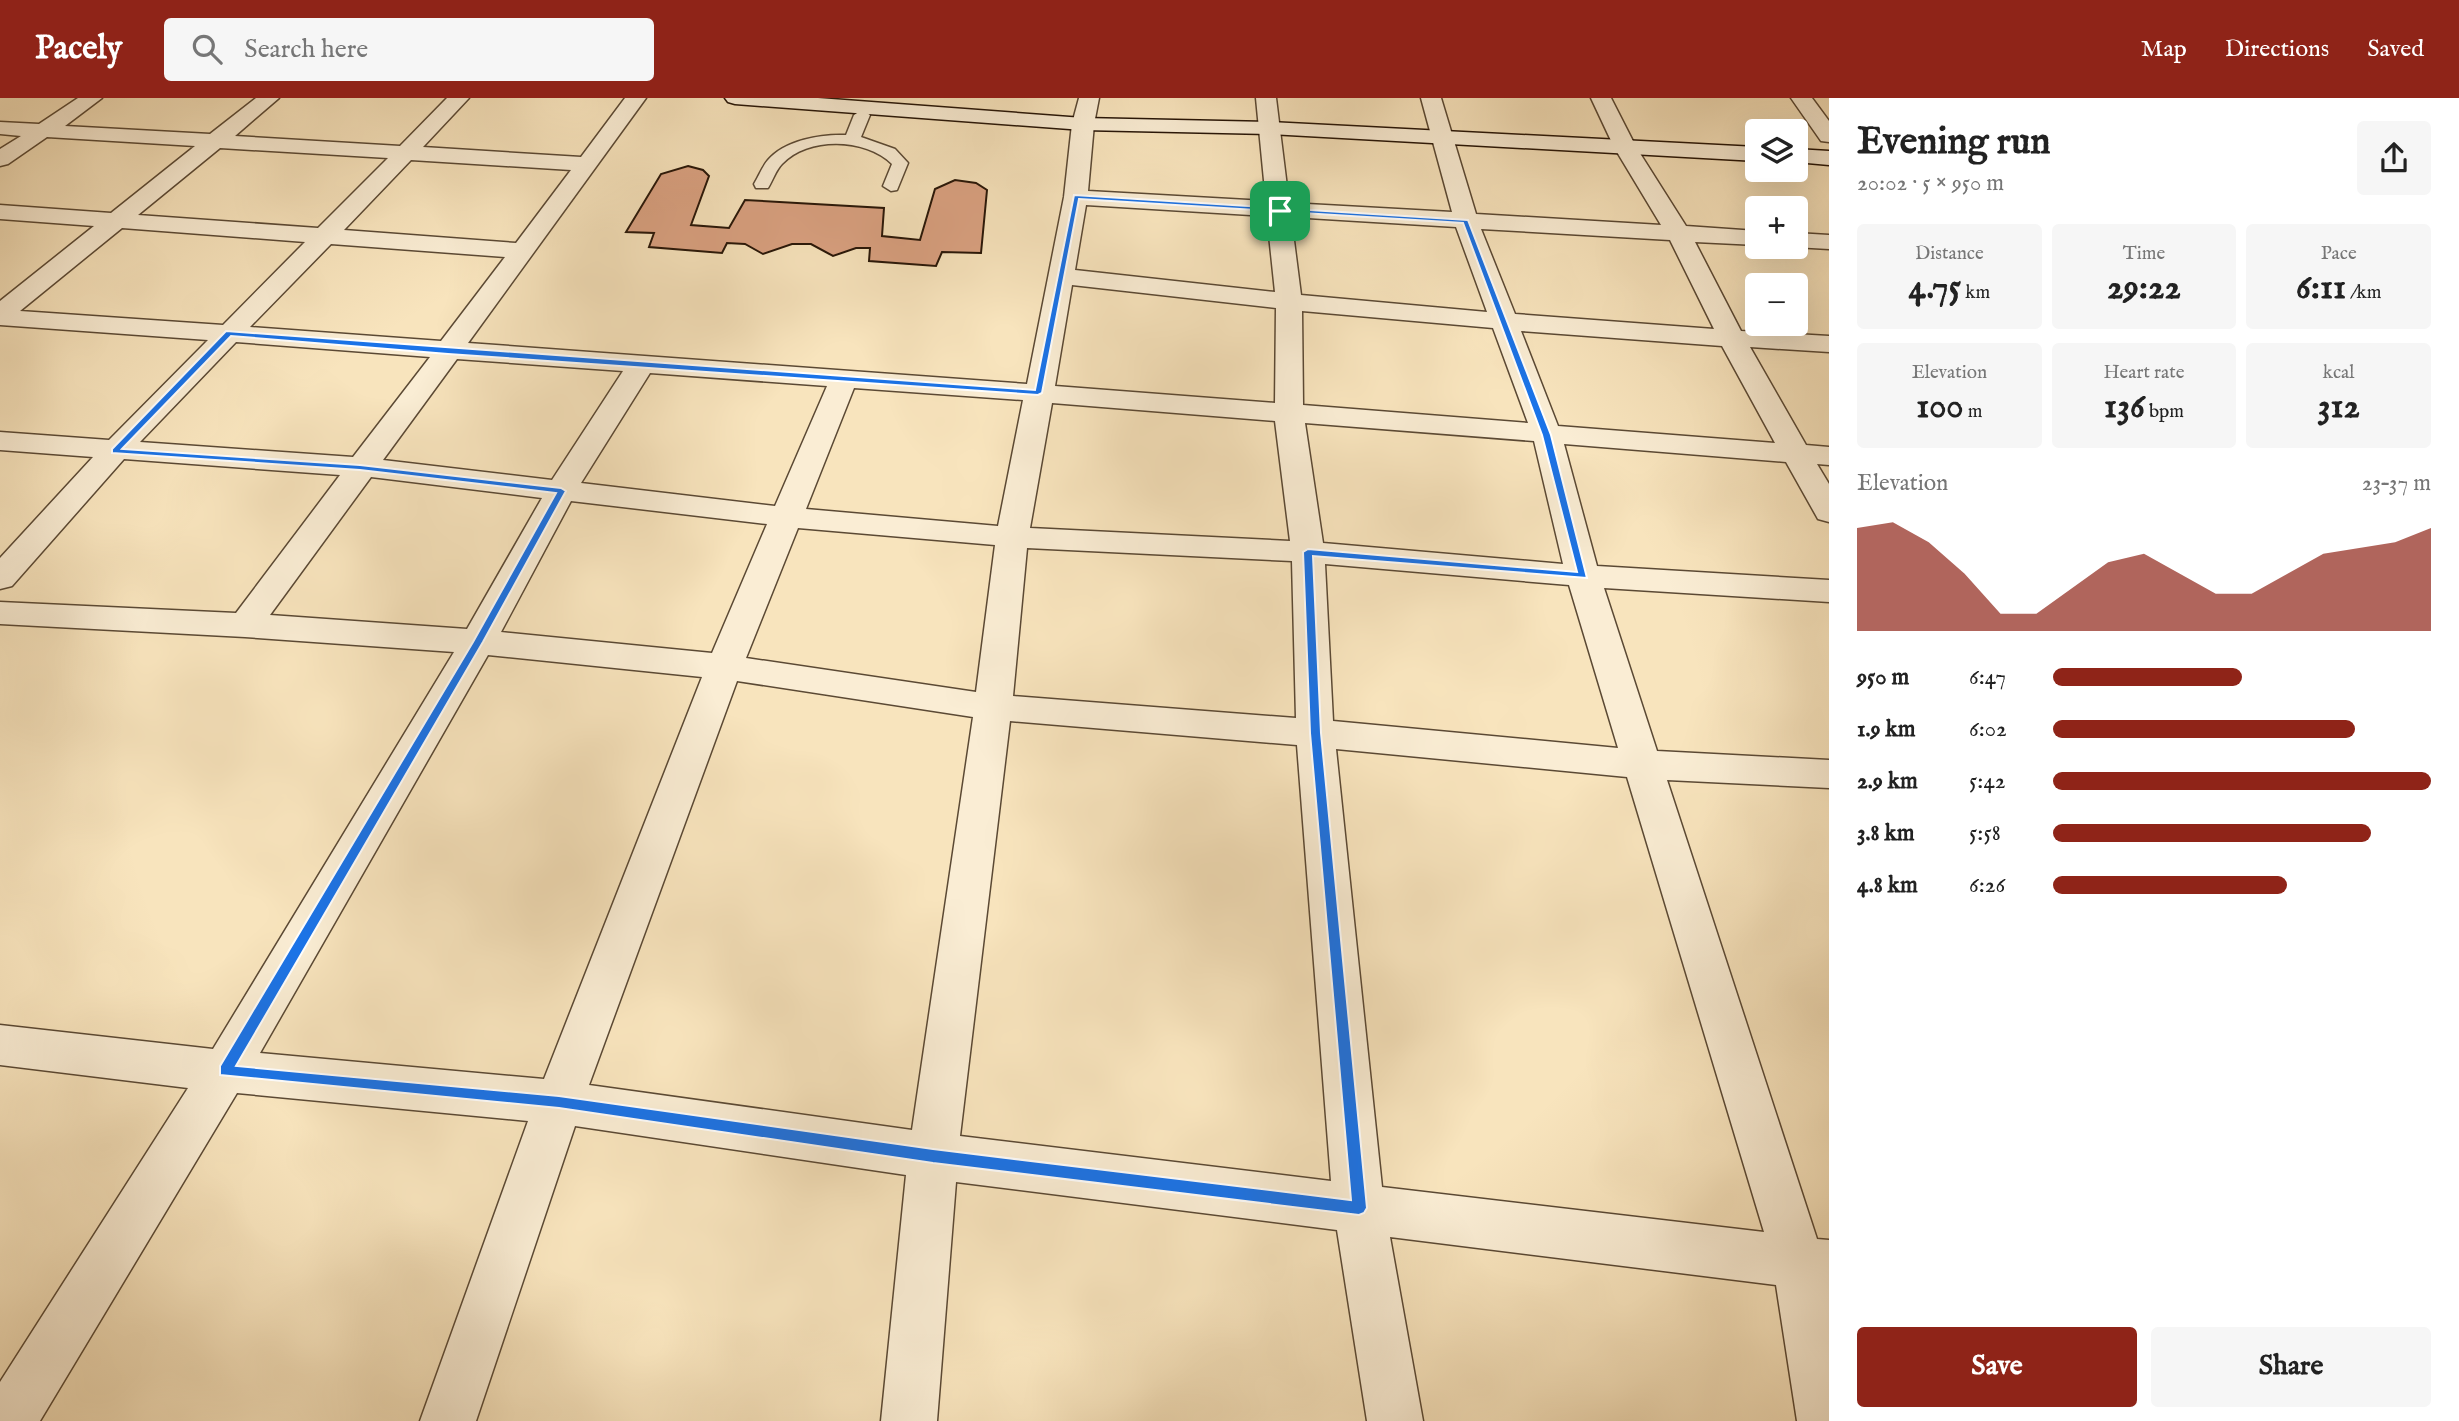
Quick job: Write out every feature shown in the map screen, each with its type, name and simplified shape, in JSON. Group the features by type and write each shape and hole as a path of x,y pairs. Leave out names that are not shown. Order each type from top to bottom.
{"street":[{"path":"0,159 92,98"},
{"path":"0,315 269,98"},
{"path":"0,578 115,451 459,98"},
{"path":"244,625 636,98"},
{"path":"735,98 1086,111 1268,113 1440,136 1745,153"},
{"path":"1431,98 1465,221 1501,321 1547,435 1583,576 1641,764 1814,1264 1825,1421"},
{"path":"1601,98 1625,146 1679,234 1732,339 1829,512"},
{"path":"1801,98 1829,136"},
{"path":"909,1421 933,1156 993,707 1012,537 1076,197 1086,111"},
{"path":"1268,113 1289,303 1289,415 1308,552 1315,733 1359,1208 1395,1421"},
{"path":"0,128 588,164"},
{"path":"1808,157 1829,158"},
{"path":"1076,197 1745,237"},
{"path":"0,212 524,251"},
{"path":"1808,241 1829,242"},
{"path":"1061,276 1289,303 1732,339 1829,344"},
{"path":"0,315 1829,456"},
{"path":"8,1421 225,1071 478,642 561,491 641,365"},
{"path":"448,1421 559,1102 724,667 844,379"},
{"path":"0,441 360,467 788,517 1012,537 1308,552 1583,576 1829,591"},
{"path":"0,613 244,625 478,642 724,667 993,707 1315,733 1641,764 1829,774"},
{"path":"0,1045 225,1071 559,1102 933,1156 1814,1264"}],"lane":[{"path":"841,102 862,114"},
{"path":"851,141 862,114 887,104"},
{"path":"762,184 777,161 802,146 826,140 873,144 887,149 900,163 891,186"}],"building":[{"path":"688,166 703,170 709,176 691,225 729,228 745,200 884,208 882,236 920,240 935,189 955,180 976,183 987,190 981,253 942,252 936,266 869,261 870,248 856,248 833,256 811,244 792,244 763,254 745,244 727,243 722,253 649,247 654,233 626,232 661,174"}],"route":[{"path":"1076,197 1280,211 1465,221 1501,321 1547,435 1583,576 1308,552 1315,733 1359,1208 933,1156 559,1102 225,1071 478,642 561,491 360,467 115,451 229,333 1038,393 1076,197"}]}
